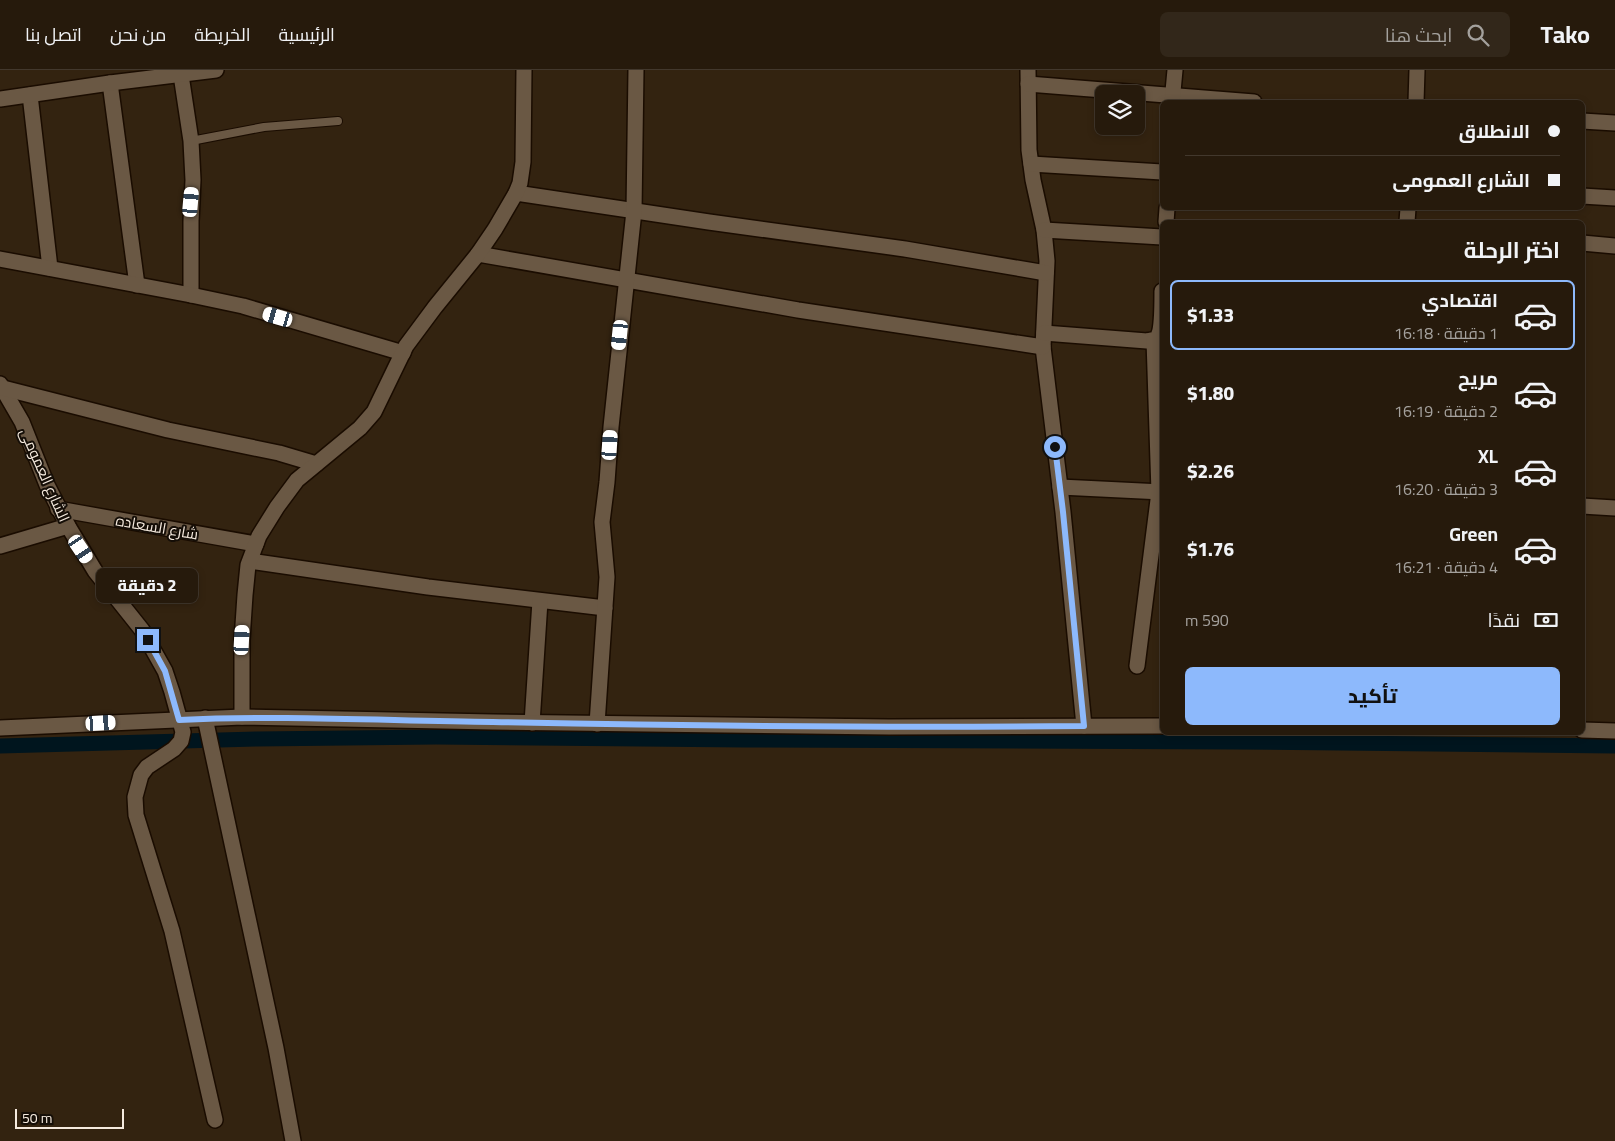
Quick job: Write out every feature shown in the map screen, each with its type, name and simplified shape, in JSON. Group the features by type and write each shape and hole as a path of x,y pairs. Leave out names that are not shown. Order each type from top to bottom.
{"street":[{"path":"0,100 110,83 216,70"},
{"path":"242,717 242,640 245,595 250,561 256,544 276,508 297,480 360,428 374,412 406,346 478,254 516,193 520,183 523,162 524,70"},
{"path":"597,724 607,569 602,522 634,211 636,70"},
{"path":"1084,726 1044,340 1047,261 1044,230 1029,150 1028,77 1172,100 1175,70"},
{"path":"1416,100 1417,70"},
{"path":"177,74 191,141 193,180 191,295"},
{"path":"110,83 137,285"},
{"path":"30,95 50,268"},
{"path":"1585,121 1615,123"},
{"path":"1031,164 1160,172"},
{"path":"516,193 905,249 1046,273"},
{"path":"1585,196 1615,198"},
{"path":"1044,230 1160,237"},
{"path":"1585,243 1615,246"},
{"path":"478,254 798,310 1044,340 1158,340 1160,441"},
{"path":"0,259 243,306 403,353"},
{"path":"2,386 168,430 279,452 316,464"},
{"name":"الشارع العمومى","path":"2,386 22,422 36,460 58,509 95,571 142,630 165,671 183,732 181,741 174,749 147,767 141,775 135,797 136,815 172,931 215,1120"},
{"path":"1060,487 1160,492"},
{"path":"1138,666 1160,500"},
{"path":"1585,506 1615,508"},
{"name":"شارع السعاده","path":"58,509 256,544"},
{"path":"0,546 68,526"},
{"path":"250,561 428,587 605,608"},
{"path":"532,723 540,600"},
{"path":"1,725 242,717 532,723 889,727 1160,726"},
{"path":"205,718 276,1048 293,1141"},
{"path":"1585,730 1615,731"}],"lane":[{"path":"191,141 264,127 338,121"}],"waterway":[{"path":"0,746 257,739 436,737 1615,746"}],"route":[{"path":"148,640 165,671 179,720 242,717 870,727 1084,726 1055,447"}]}
